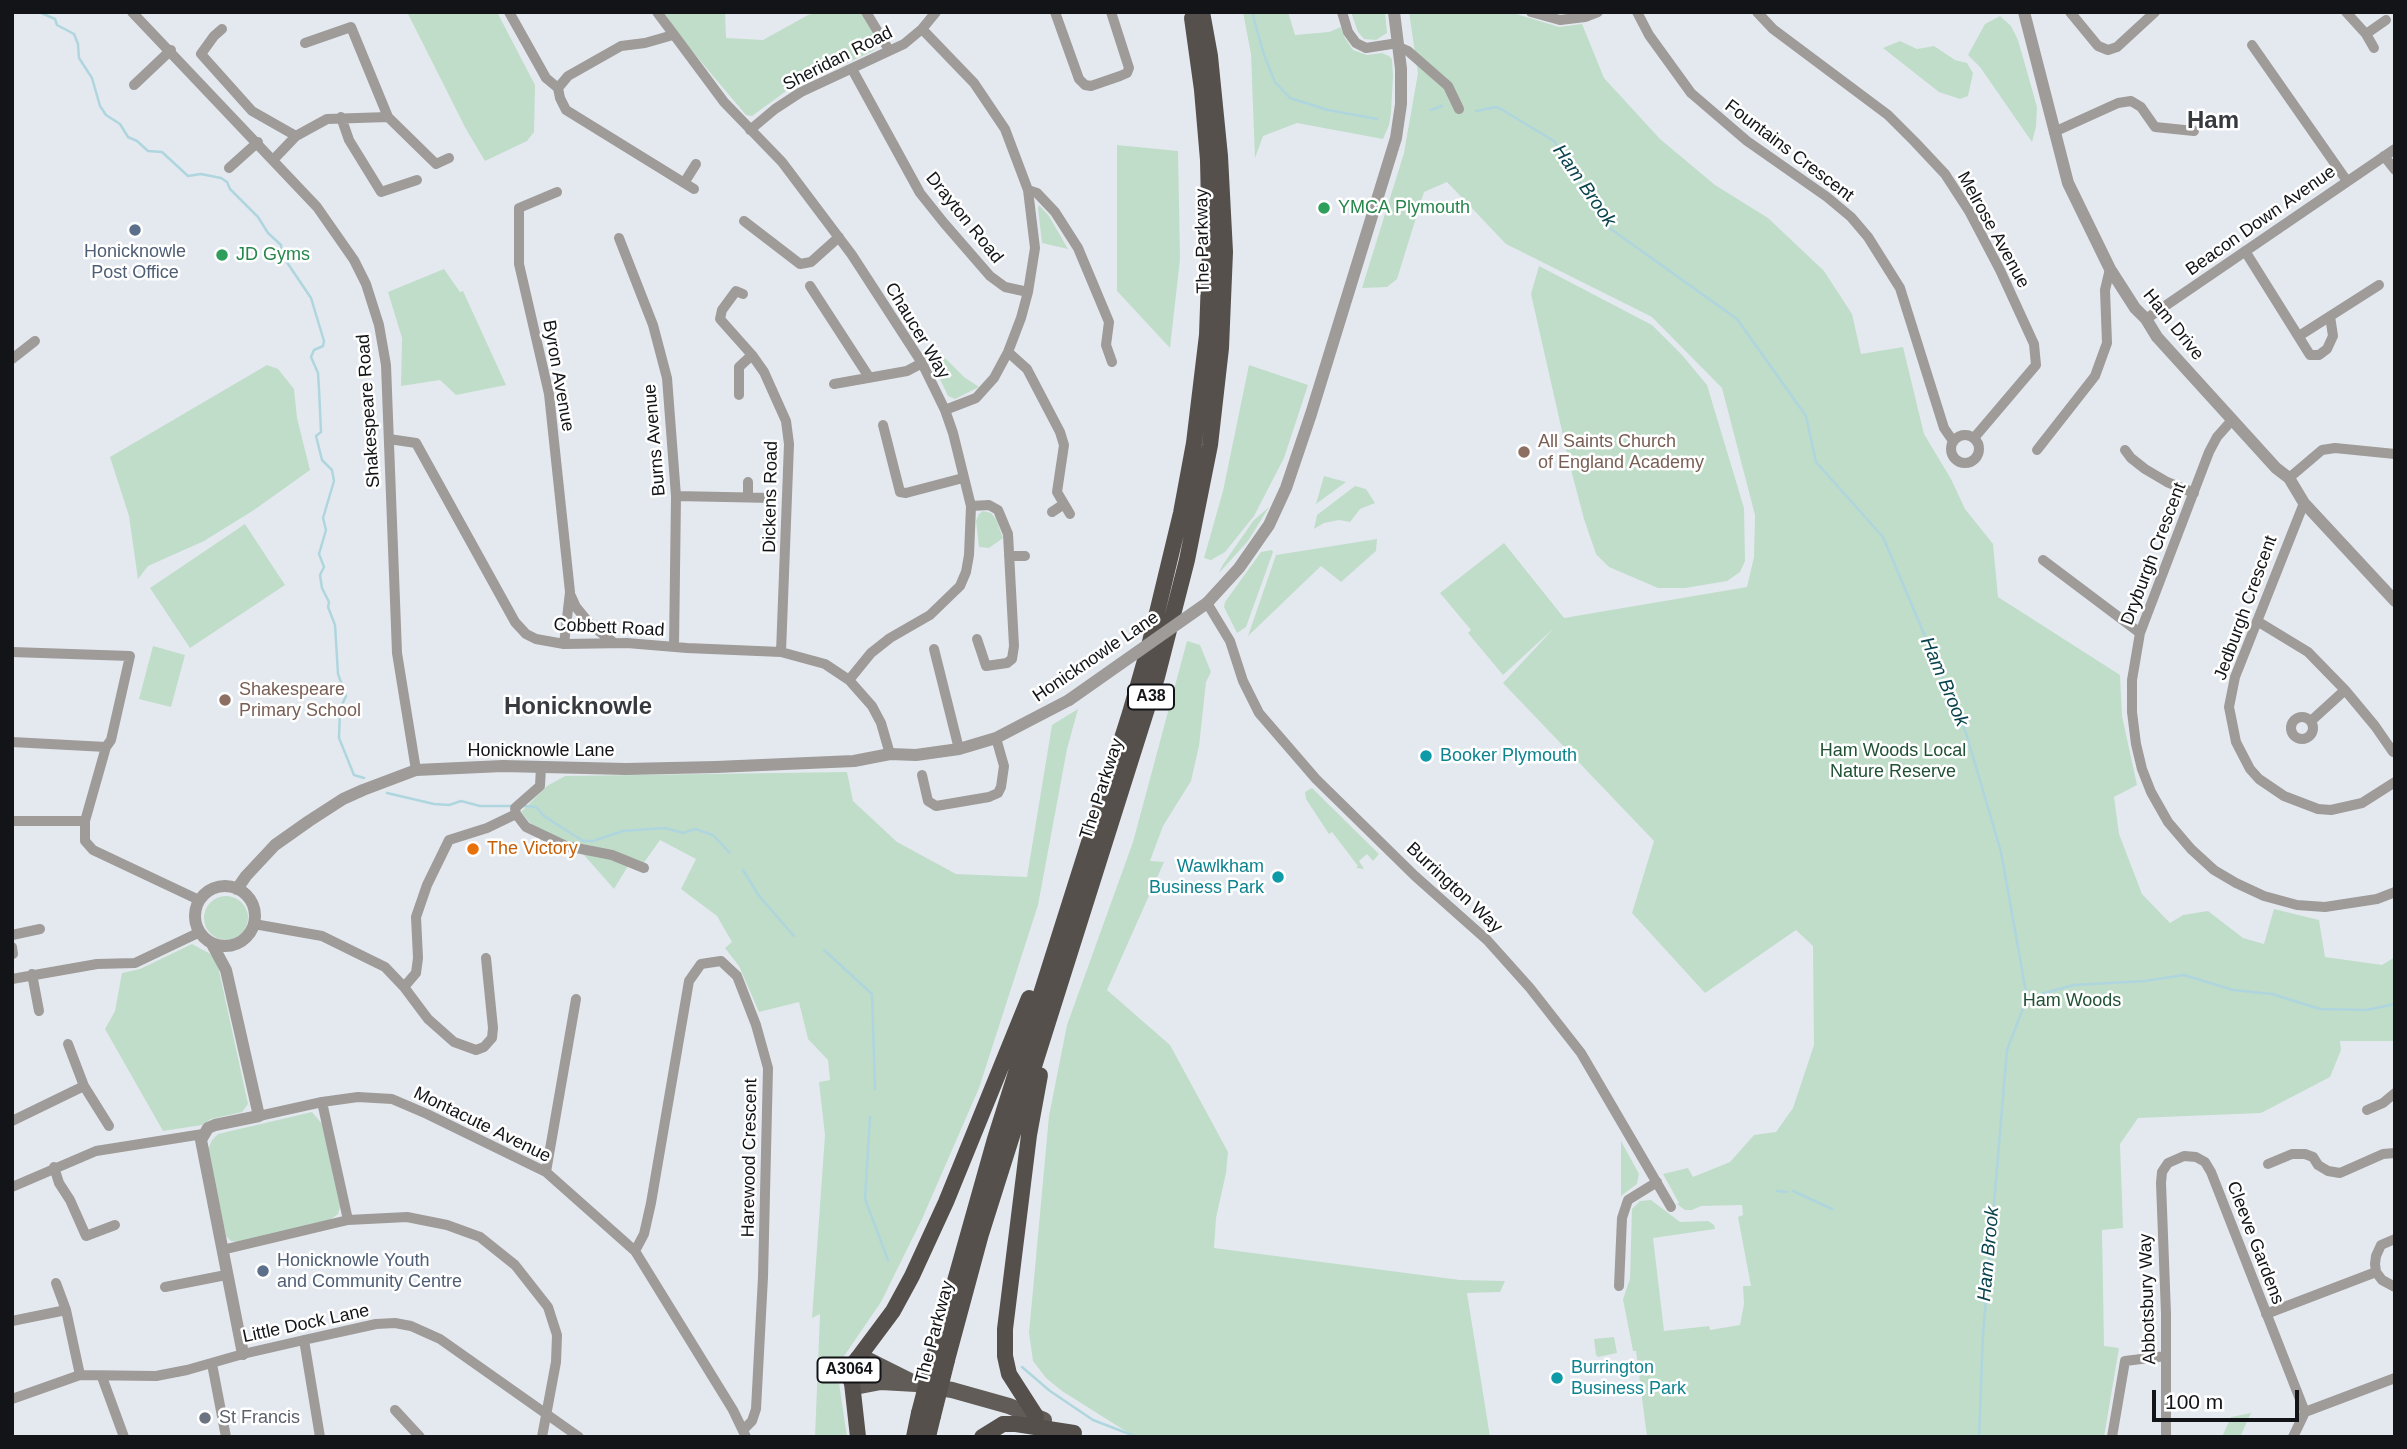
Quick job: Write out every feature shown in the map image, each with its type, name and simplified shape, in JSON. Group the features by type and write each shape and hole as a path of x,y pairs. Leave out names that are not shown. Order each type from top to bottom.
{"highway":[{"name":"The Parkway","path":"914,1437 926,1414 977,1200 1107,790 1148,650 1181,513 1194,443 1207,335 1210,250 1207,149 1191,12"},
{"name":"The Parkway","path":"941,1356 1157,677 1187,559 1210,444 1221,348 1225,252 1220,156 1210,56 1202,12"},
{"name":"A38","path":"858,1358 893,1311 912,1276 1065,916"},
{"name":"A38","path":"1036,1416 1009,1374 1005,1356 1005,1313 1029,1135 1053,1004"},
{"path":"852,1383 858,1437"},
{"name":"The Parkway","path":"926,1414 928,1437"},
{"path":"982,1437 1003,1424 1077,1435"}],"main road":[{"name":"A3064","path":"858,1358 874,1362 916,1384 881,1382 860,1386 852,1383 849,1368 858,1358"},
{"path":"916,1384 952,1390 1036,1416 1077,1435"}],"street":[{"name":"Shakespeare Road","path":"132,12 274,159 330,223 366,284 382,342 389,439 397,653 416,770"},
{"path":"509,12 546,78 558,88 566,110 694,189"},
{"name":"Chaucer Way","path":"657,12 724,102 782,162 839,237 922,363 953,433 971,506 966,572 960,586 930,615 890,638 871,653 849,680"},
{"path":"866,12 889,50"},
{"name":"Sheridan Road","path":"750,130 801,92 904,44 922,29 936,12"},
{"path":"1055,12 1079,79 1085,85 1091,86 1121,76 1129,68 1111,12"},
{"path":"1342,12 1348,32 1356,43 1366,48 1399,45 1448,86 1459,108"},
{"name":"Honicknowle Lane","path":"237,889 275,845 309,821 356,793 416,770 482,766 716,767 854,761 890,754 906,756 959,749 996,738 1069,700 1207,603 1239,568 1261,536 1286,488 1392,154 1401,104 1399,45 1394,12"},
{"path":"1531,12 1560,20 1585,17 1598,12"},
{"name":"Fountains Crescent","path":"1637,12 1654,44 1691,93 1747,141 1827,197 1851,217 1868,237 1900,288 1944,428 1953,441"},
{"name":"Melrose Avenue","path":"1757,12 1798,50 1888,115 1945,174 1969,211 2000,270 2034,344 2036,366 1974,438 1979,452 1976,459 1970,463 1962,463 1955,459 1951,453 1953,441"},
{"name":"Ham Drive","path":"2024,12 2068,183 2109,270 2157,337 2232,421 2276,468 2289,478 2304,503 2395,601"},
{"path":"2070,12 2098,46 2108,50 2117,47 2155,12"},
{"path":"2346,12 2366,34 2374,48"},
{"path":"2366,34 2385,20"},
{"path":"305,43 351,26 388,117 436,164 449,158"},
{"path":"222,29 201,54 252,111 296,136"},
{"path":"922,29 974,83 998,118 1017,157 1028,190 1035,253 1028,292 1008,352 986,389 976,398 945,410"},
{"path":"558,88 568,76 621,46 673,35"},
{"path":"2252,45 2347,181"},
{"path":"134,85 170,50"},
{"name":"Drayton Road","path":"852,69 920,193 990,276 1005,288 1028,292"},
{"path":"2054,132 2118,103 2131,101 2141,107 2155,127 2194,131"},
{"path":"341,117 349,140 381,192 417,180"},
{"path":"274,159 296,136 327,119 388,117"},
{"path":"229,168 258,142"},
{"name":"Beacon Down Avenue","path":"2146,319 2395,149"},
{"path":"2384,156 2395,170"},
{"path":"684,183 696,164"},
{"path":"1028,190 1037,193 1055,212 1078,248 1109,322 1106,345 1112,362"},
{"name":"Byron Avenue","path":"557,192 519,208 519,264 549,394 570,592 564,644"},
{"path":"744,221 800,264 811,262 839,237"},
{"name":"Burns Avenue","path":"619,238 653,326 667,378 676,496 674,647"},
{"path":"2245,251 2310,355 2319,355 2327,348 2334,326 2330,316"},
{"path":"2037,450 2095,376 2107,343 2105,290 2109,270"},
{"path":"2299,335 2379,285"},
{"path":"810,286 869,377"},
{"name":"Dickens Road","path":"743,294 736,291 722,310 720,320 764,372 786,421 789,444 781,652"},
{"path":"12,359 35,341"},
{"path":"1008,352 1027,369 1060,432 1064,445 1057,492 1070,514"},
{"path":"739,395 739,367 752,355"},
{"path":"834,384 907,371 922,363"},
{"name":"Dryburgh Crescent","path":"2232,421 2217,437 2140,633 2132,680 2132,712 2136,744 2151,792 2168,822 2214,870 2264,895 2297,905 2325,907 2354,904 2395,892"},
{"path":"883,425 900,492 906,493 963,478"},
{"path":"1953,441 1958,436 1967,435 1974,438"},
{"name":"Cobbett Road","path":"389,439 416,443 515,622 526,635 564,644 614,643 781,652 825,664 849,680 874,710 890,754"},
{"path":"2289,478 2322,450 2335,448 2395,454"},
{"path":"2125,450 2145,469 2194,493"},
{"path":"748,482 748,497"},
{"path":"676,496 773,498"},
{"name":"Jedburgh Crescent","path":"2304,503 2235,677 2229,707 2236,742 2250,769 2260,780 2284,796 2318,809 2331,810 2362,803 2395,782"},
{"path":"1052,512 1065,504"},
{"path":"971,506 989,505 998,510 1008,534 1014,646 1012,659 1007,663 986,666 977,639"},
{"path":"1009,556 1025,556"},
{"path":"2043,560 2140,633"},
{"name":"Byron Avenue","path":"570,592 576,607 589,623 614,643"},
{"name":"Burrington Way","path":"1207,603 1230,641 1243,681 1259,713 1316,779 1415,876 1487,940 1530,988 1581,1053 1671,1207"},
{"path":"2257,621 2308,652 2345,690 2393,752"},
{"path":"934,649 959,749"},
{"path":"12,652 130,656 111,740 106,747 85,821 85,841 93,850 200,900"},
{"path":"2311,721 2345,690"},
{"path":"922,775 928,801 936,806 998,793 1004,766 996,738"},
{"path":"12,743 106,747"},
{"path":"404,987 416,973 416,917 427,885 449,840 487,828 515,811 540,786 541,767"},
{"path":"515,811 526,827 566,846 612,855 644,868"},
{"path":"12,821 85,821"},
{"path":"226,970 230,954 245,939 254,924 254,907 237,889 220,887 212,889 200,900 196,922 226,970 259,1116 208,1128 203,1134 201,1148 243,1354"},
{"path":"254,924 322,936 385,967 428,1019 454,1042 476,1050 484,1047 492,1038 486,958"},
{"path":"12,935 40,929"},
{"path":"12,979 97,964 135,963 200,932"},
{"path":"212,944 238,944"},
{"path":"12,947 13,954"},
{"name":"Harewood Crescent","path":"635,1251 644,1234 651,1203 689,981 701,964 721,961 737,976 756,1025 768,1068 764,1263 756,1409 745,1433"},
{"path":"32,974 39,1011"},
{"path":"546,1172 576,999"},
{"path":"68,1044 84,1086 109,1126"},
{"path":"12,1121 84,1086"},
{"path":"2367,1110 2383,1103 2395,1093"},
{"name":"Montacute Avenue","path":"259,1116 358,1097 392,1099 546,1172 635,1251 745,1433"},
{"path":"322,1102 348,1220"},
{"path":"12,1187 96,1151 203,1134"},
{"path":"2268,1164 2292,1154 2305,1154 2313,1157 2318,1166 2340,1173 2383,1154 2395,1153"},
{"name":"Cleeve Gardens","path":"2161,1203 2162,1172 2168,1163 2184,1157 2196,1157 2205,1162 2305,1412"},
{"path":"54,1167 59,1183 86,1236 115,1225"},
{"path":"1619,1286 1622,1218 1628,1200 1657,1182"},
{"name":"Abbotsbury Way","path":"2161,1203 2166,1437"},
{"path":"222,1250 348,1220 407,1217 447,1225 480,1237 515,1265 548,1307 557,1335 556,1362 542,1437"},
{"path":"2395,1239 2381,1245 2376,1256 2376,1272 2382,1280 2395,1287"},
{"path":"2266,1314 2376,1272"},
{"path":"165,1287 226,1275"},
{"path":"56,1283 66,1310 80,1375"},
{"path":"12,1321 66,1310"},
{"name":"Little Dock Lane","path":"12,1399 80,1375 156,1376 304,1339 376,1324 395,1323 411,1326 440,1339 579,1437"},
{"path":"304,1339 320,1437"},
{"path":"2112,1437 2125,1361 2166,1356"},
{"path":"212,1364 226,1437"},
{"path":"102,1377 124,1437"},
{"path":"2293,1437 2305,1412 2395,1378"},
{"path":"395,1410 420,1437"}],"green space":[{"path":"407,12 497,12 535,85 534,132 527,141 485,161"},
{"path":"664,12 725,12 726,38 763,40 817,12 862,12 871,25 877,46 873,51 789,89 752,116 746,115 681,38"},
{"path":"1243,12 1288,12 1295,35 1329,32 1341,27 1353,50 1367,55 1382,53 1389,56 1392,59 1393,76 1391,113 1383,139 1297,123 1263,136 1255,158 1251,54"},
{"path":"1351,12 1385,12 1387,33 1376,40 1364,39 1358,32"},
{"name":"Ham Woods","path":"1409,12 1510,12 1559,27 1582,24 1604,78 1660,139 1715,185 1768,218 1824,271 1852,314 1861,354 1903,347 1924,434 1951,479 1965,509 1993,544 1998,597 2120,675 2122,716 2137,785 2114,797 2119,834 2142,894 2170,923 2183,915 2208,911 2243,938 2264,944 2274,909 2319,920 2325,957 2382,965 2395,957 2395,1041 2340,1041 2341,1050 2330,1077 2261,1113 2138,1118 2120,1144 2123,1228 2102,1230 2104,1346 2119,1348 2104,1437 1647,1437 1636,1351 1633,1351 1623,1299 1630,1279 1632,1209 1640,1201 1651,1200 1680,1222 1708,1221 1714,1225 1715,1229 1653,1238 1664,1331 1709,1326 1710,1330 1740,1325 1744,1304 1743,1286 1751,1286 1738,1217 1743,1215 1742,1205 1701,1206 1685,1210 1677,1204 1679,1203 1663,1174 1688,1168 1693,1177 1730,1162 1754,1135 1776,1132 1793,1108 1814,1045 1813,946 1796,930 1705,993 1632,913 1654,841 1503,683 1554,628 1503,675 1468,633 1471,630 1440,593 1504,543 1564,618 1747,587 1754,557 1755,515 1722,388 1652,317 1506,244 1447,182 1424,192 1397,279 1387,287 1362,288 1404,153 1418,73"},
{"path":"2000,16 2011,26 2018,40 2037,107 2032,142 1980,67 1968,55 1985,24"},
{"path":"1900,41 1917,49 1934,46 1955,60 1967,63 1973,73 1968,96 1960,99 1939,92 1883,48"},
{"path":"1117,145 1178,151 1180,259 1170,348 1117,291"},
{"path":"1039,205 1049,216 1068,249 1042,243"},
{"path":"1539,266 1652,325 1707,385 1744,508 1745,561 1740,572 1727,581 1685,588 1658,588 1609,567 1596,554 1569,462 1531,294"},
{"path":"444,269 460,292 463,291 506,385 456,395 440,380 401,386 402,338 388,292"},
{"path":"933,346 964,377 979,387 955,399 948,396 925,348"},
{"path":"267,365 278,369 294,389 297,418 310,470 204,541 148,566 138,579 129,516 110,457"},
{"path":"1249,365 1308,385 1284,458 1254,516 1225,552 1211,560 1204,558 1223,491"},
{"path":"1324,476 1346,482 1316,504"},
{"path":"1355,486 1366,489 1375,503 1360,509 1350,522 1339,520 1324,523 1314,529 1317,515"},
{"path":"1269,507 1248,541 1219,573 1253,521"},
{"path":"983,511 991,513 996,519 1003,538 989,548 979,547 976,521"},
{"path":"245,524 285,585 190,648 150,588"},
{"path":"1377,539 1376,551 1341,582 1321,566 1248,636 1276,555"},
{"path":"1272,550 1246,627 1237,633 1224,607 1225,602 1261,552"},
{"path":"1187,641 1200,645 1211,672 1206,682 1199,746 1191,781 1163,826 1150,861 1164,862 1107,990 1170,1045 1228,1152 1216,1218 1214,1248 1460,1280 1505,1281 1500,1292 1467,1293 1490,1437 1135,1437 1062,1391 1046,1378 1033,1361 1029,1333 1049,1116 1067,1025 1133,842"},
{"path":"153,646 185,655 171,707 139,699"},
{"path":"1078,709 1067,749 1038,905 979,1088 922,1219 881,1302 842,1359 838,1376 847,1437 815,1437 820,1314 812,1318 825,1135 819,1082 830,1080 828,1060 808,1039 799,1002 759,1012 739,966 725,948 732,942 717,916 681,889 696,859 660,840 638,871 628,866 614,889 584,855 531,824 521,812 547,786 565,776 847,772 853,801 897,842 956,874 1027,877 1052,725"},
{"path":"1312,788 1379,854 1373,861 1367,854 1359,861 1364,869 1356,868 1358,866 1332,832 1329,834 1306,799 1305,792"},
{"path":"226,896 235,897 242,902 247,909 247,927 242,934 235,939 226,940 217,939 210,934 205,927 204,918 205,909 210,902 217,897"},
{"path":"192,944 216,957 248,1104 242,1112 211,1119 202,1125 163,1131 105,1029 115,1011 122,973 140,969"},
{"path":"312,1112 323,1125 340,1207 338,1214 330,1220 238,1242 231,1241 226,1236 208,1149 212,1140 218,1134"},
{"path":"1621,1141 1639,1174 1637,1184 1621,1196"},
{"path":"1614,1337 1617,1353 1598,1357 1594,1339"},
{"path":"2251,1413 2240,1437 2222,1437 2231,1417"}],"waterway":[{"path":"39,12 55,19 57,25 74,34 79,58 92,78 100,106 106,115 120,124 128,137 148,151 162,152 188,176 201,174 227,182 230,189 281,245 282,255 311,298 324,341 323,346 314,350 311,357 318,373 321,432 316,436 322,460 332,470 334,481 323,518 326,530 319,554 324,567 320,575 335,625 338,674 346,696 340,709 339,738 354,775 364,778"},
{"name":"Ham Brook","path":"1252,12 1275,82 1290,98 1328,110 1377,119"},
{"path":"1431,110 1442,106"},
{"name":"Ham Brook","path":"1476,111 1496,107 1554,141 1608,227 1737,319 1806,416 1816,462 1883,537 1966,733 2001,852 2027,998 2007,1050 1983,1334 1979,1437"},
{"path":"387,793 434,804 449,805 461,801 480,806 514,806"},
{"path":"524,806 536,807 544,816 583,841 593,841 623,831 665,828 683,833 695,829 713,835 730,853"},
{"path":"743,870 759,896 794,936"},
{"path":"824,950 872,994 875,1089"},
{"path":"2041,994 2074,985 2145,981 2184,975 2233,990 2272,994 2320,1009 2367,1010 2395,1004"},
{"path":"870,1117 865,1199 888,1260"},
{"path":"1777,1191 1787,1192"},
{"path":"1793,1191 1832,1209"},
{"path":"1022,1367 1050,1391 1093,1420 1137,1437"}],"place":[{"name":"YMCA Plymouth","path":"1324,208"},
{"name":"Honicknowle Post Office","path":"135,230"},
{"name":"JD Gyms","path":"222,255"},
{"name":"All Saints Church of England Academy","path":"1524,452"},
{"name":"Shakespeare Primary School","path":"225,700"},
{"name":"Booker Plymouth","path":"1426,756"},
{"name":"The Victory","path":"473,849"},
{"name":"Wawlkham Business Park","path":"1278,877"},
{"name":"Honicknowle Youth and Community Centre","path":"263,1271"},
{"name":"Burrington Business Park","path":"1557,1378"},
{"name":"St Francis","path":"205,1418"}],"district":[{"name":"Ham","path":"2213,121"},
{"name":"Honicknowle","path":"578,707"}],"park label":[{"name":"Ham Woods Local Nature Reserve","path":"1893,761"}]}
